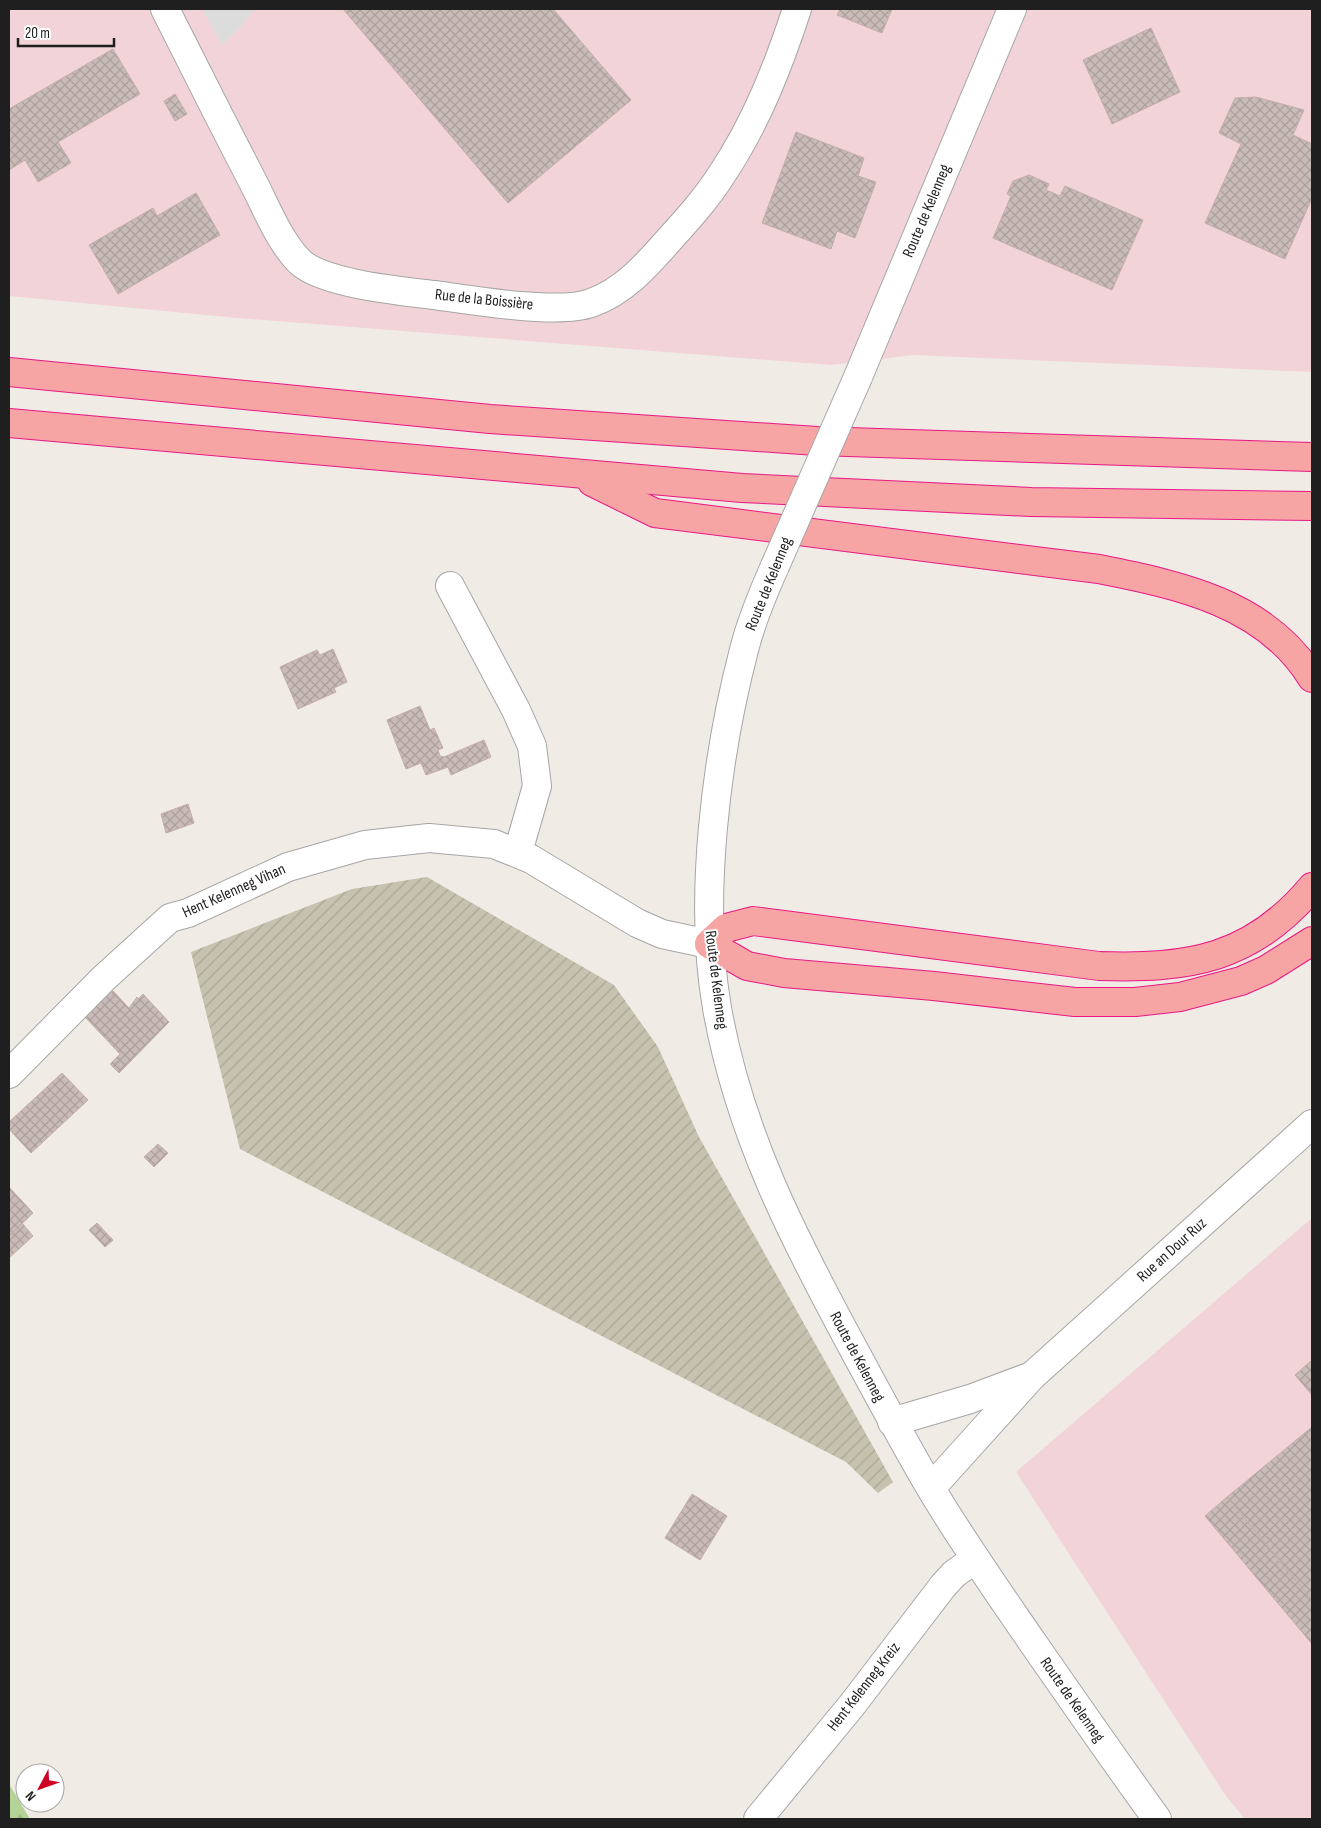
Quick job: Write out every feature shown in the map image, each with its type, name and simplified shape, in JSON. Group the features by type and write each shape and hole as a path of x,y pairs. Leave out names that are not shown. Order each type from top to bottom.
{"highway":[{"path":"9,372 490,419 817,441 1312,457"},
{"path":"9,423 578,475 742,488 1031,502 1312,506"},
{"path":"578,475 655,513 1099,569 1169,585 1210,597 1264,625 1282,638 1301,660 1312,678"},
{"path":"1312,887 1276,925 1250,942 1232,950 1175,964 1137,967 1099,966 753,921 726,928 709,944 747,966 784,974 934,986 1075,1002 1135,1002 1180,998 1241,982 1266,970 1312,941"}],"street":[{"name":"Rue de la Boissière","path":"164,9 277,228 302,263 339,280 403,291 498,303 567,307 590,304 615,291 637,275 693,213 725,169 762,101 770,85 797,9"},
{"name":"Route de Kelenneg","path":"1012,9 858,377 756,610 744,649 731,711 715,821 710,877 709,944 717,1006 727,1054 740,1099 776,1198 810,1269 892,1422 930,1488 975,1559 1157,1819"},
{"name":"Route de Kelenneg","path":"995,48 1028,9"},
{"path":"450,586 516,710 532,746 537,786 518,852"},
{"name":"Hent Kelenneg Vihan","path":"9,1074 104,978 170,918 188,914 288,867 365,845 429,838 494,844 518,852 637,923 662,934 709,944"},
{"name":"Rue an Dour Ruz","path":"930,1488 1032,1376 1312,1124"},
{"name":"Rue an Dour Ruz","path":"892,1422 970,1399 1032,1376"},
{"name":"Hent Kelenneg Kreiz","path":"758,1819 852,1705 954,1574 975,1559"}],"shaded area":[{"path":"9,9 202,9 222,45 243,24 254,9 1312,9 1312,372 913,355 831,365 237,318 9,296"},
{"path":"202,9 254,9 243,24 222,45"},
{"path":"427,877 614,985 658,1047 699,1137 893,1482 878,1493 846,1462 240,1149 191,952 352,889"},
{"path":"1312,1218 1312,1819 1245,1819 1226,1796 1016,1472"}],"green space":[{"path":"9,1784 15,1794 15,1813 26,1813 30,1819 9,1819"}],"building":[{"path":"343,9 553,9 631,100 508,203"},
{"path":"840,9 892,9 882,33 837,15"},
{"path":"1151,28 1180,92 1112,124 1083,60"},
{"path":"113,49 140,94 58,142 71,163 38,182 25,160 9,170 9,109"},
{"path":"175,94 187,114 175,121 164,101"},
{"path":"1256,97 1304,110 1293,135 1312,144 1312,198 1285,259 1205,223 1241,144 1219,133 1235,98"},
{"path":"796,132 864,158 858,176 876,182 855,238 837,231 831,249 762,223"},
{"path":"1029,175 1049,184 1046,190 1060,196 1065,186 1143,220 1112,290 993,238 1011,196 1007,194 1013,181"},
{"path":"196,193 220,235 118,294 89,245 153,208 157,216"},
{"path":"333,649 347,682 334,688 336,692 298,709 280,667 317,650 320,655"},
{"path":"420,706 430,730 434,728 443,748 438,750 440,756 444,757 484,740 491,757 451,775 448,767 426,775 421,763 406,769 387,720"},
{"path":"188,804 194,823 166,833 161,814"},
{"path":"113,991 129,1008 137,997 138,999 143,994 169,1022 119,1073 110,1064 120,1054 85,1017"},
{"path":"62,1073 88,1100 31,1153 9,1129 9,1122"},
{"path":"158,1144 168,1153 154,1167 144,1157"},
{"path":"9,1187 33,1213 9,1236"},
{"path":"22,1223 33,1236 9,1258 9,1236"},
{"path":"97,1223 113,1240 105,1247 89,1230"},
{"path":"1312,1360 1312,1395 1295,1375"},
{"path":"1312,1427 1312,1600 1227,1497"},
{"path":"692,1494 727,1516 700,1560 665,1538"},
{"path":"1227,1497 1312,1600 1312,1644 1205,1516"}]}
